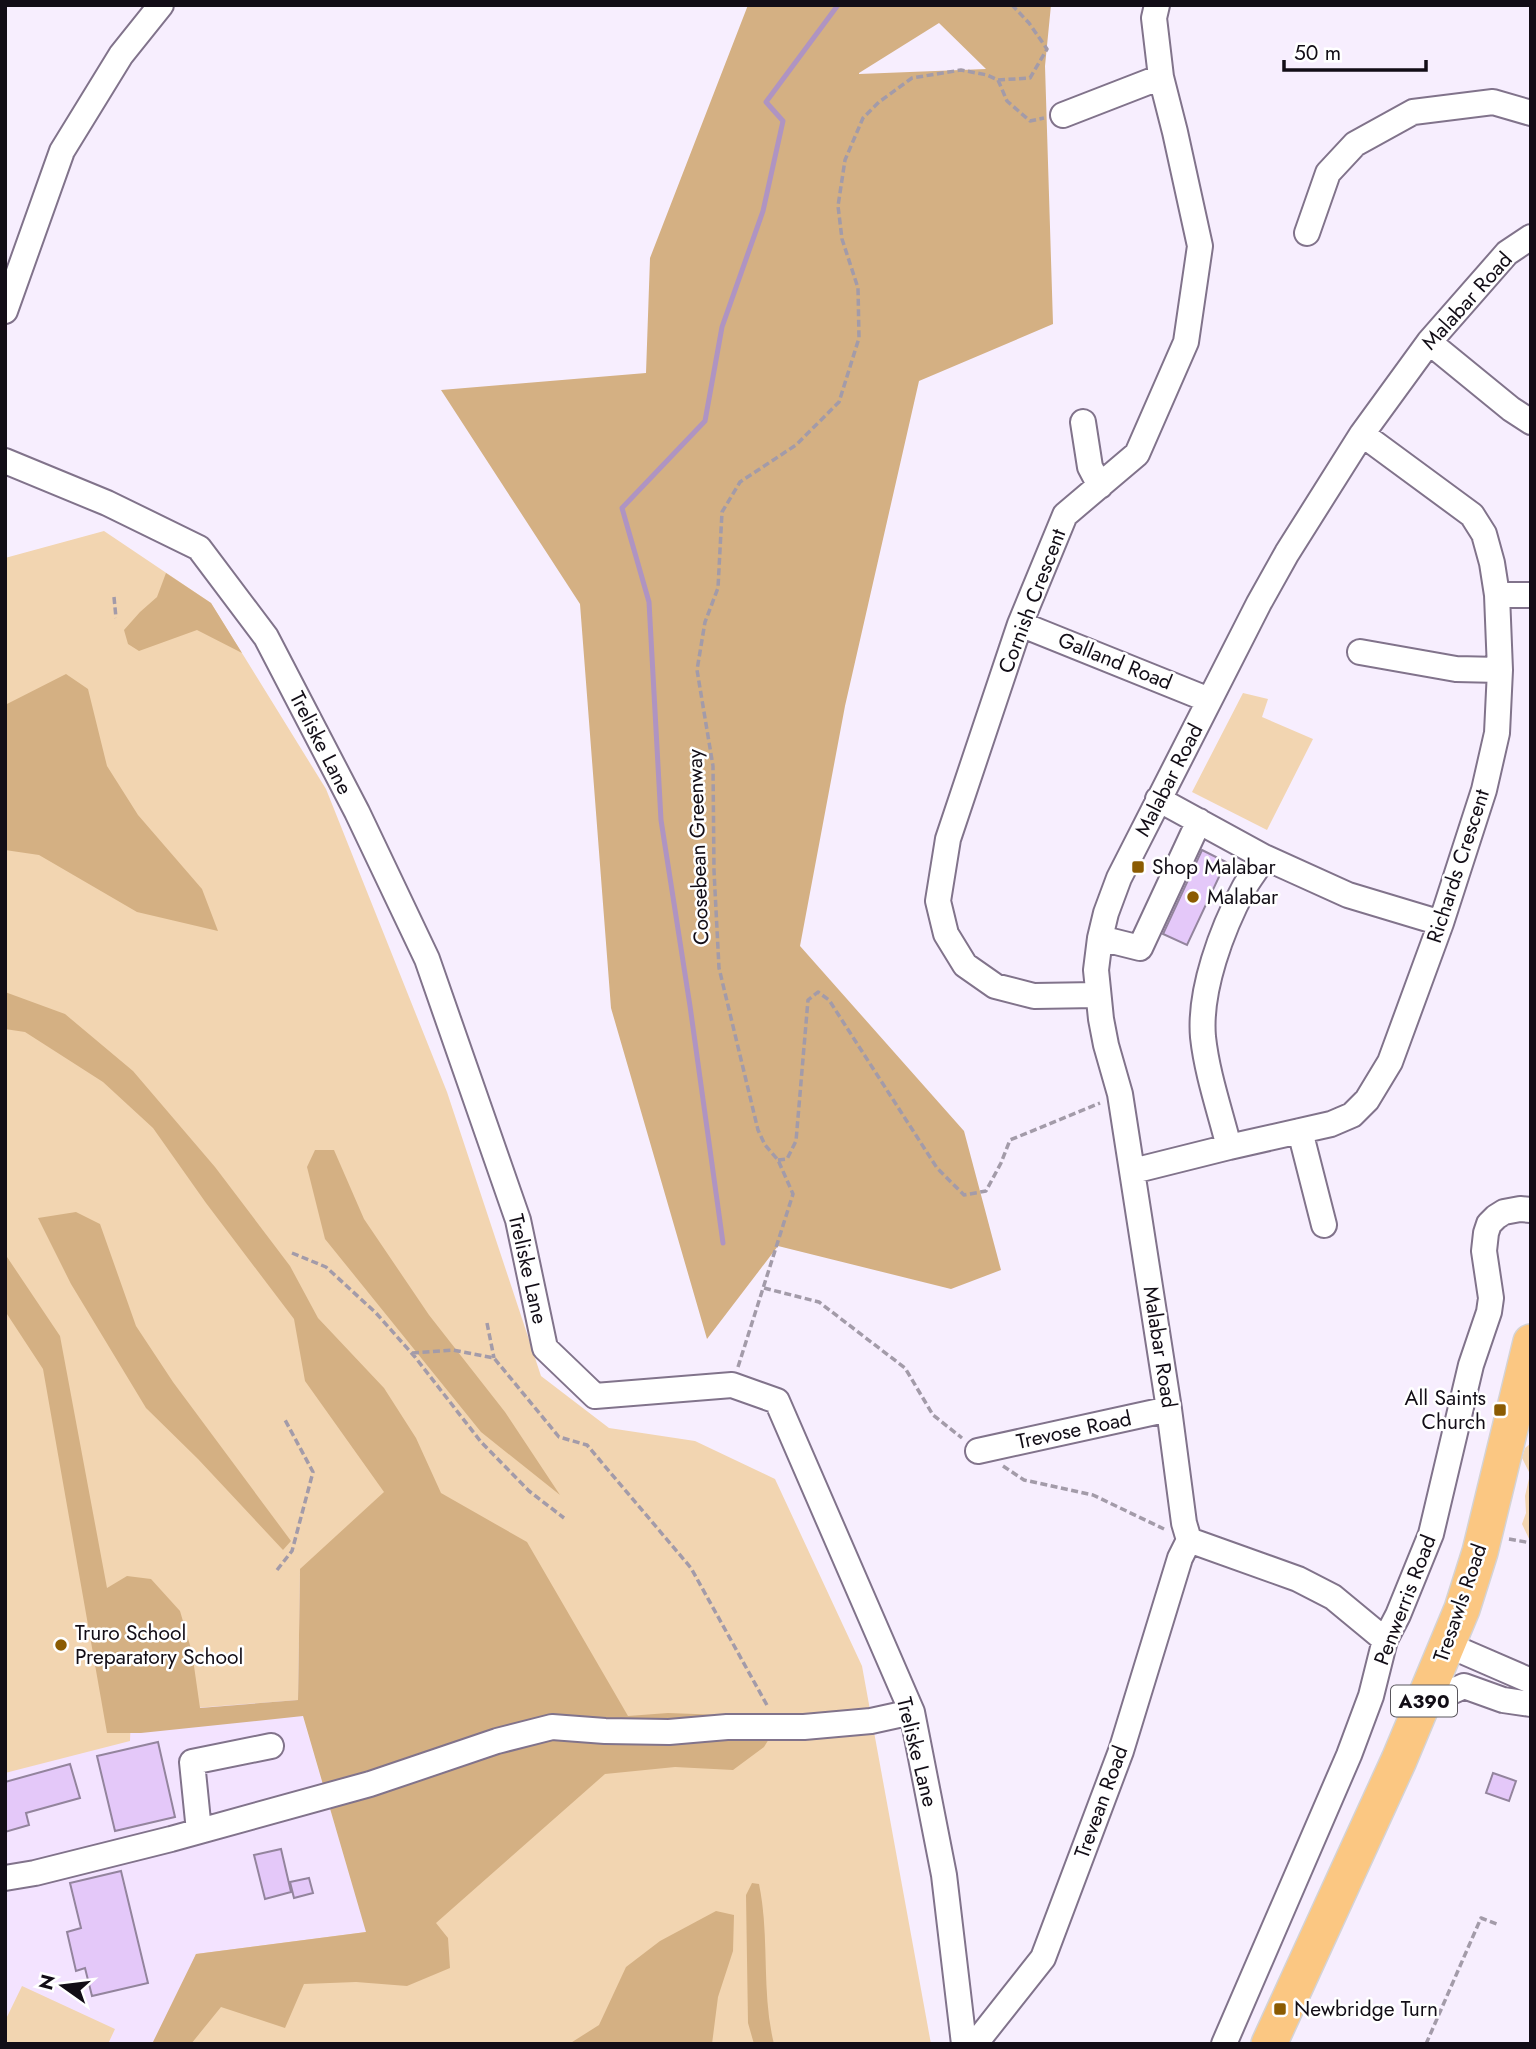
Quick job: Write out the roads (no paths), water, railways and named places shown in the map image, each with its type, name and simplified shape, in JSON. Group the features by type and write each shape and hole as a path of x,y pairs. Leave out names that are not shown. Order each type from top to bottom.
{"highway":[{"name":"Tresawls Road","path":"1269,2044 1399,1760 1462,1609 1480,1552 1531,1342"}],"street":[{"path":"5,311 62,152 121,55 161,5"},
{"name":"Cornish Crescent","path":"1097,995 1034,996 995,986 965,965 946,934 938,901 948,839 1020,624 1065,515 1137,454 1186,342 1200,246 1161,77 1154,18 1157,5"},
{"path":"1063,115 1161,77"},
{"path":"1307,233 1328,173 1355,144 1413,112 1493,102 1531,113"},
{"name":"Malabar Road","path":"1189,1541 1184,1523 1133,1171 1120,1094 1106,1045 1097,995 1096,970 1106,913 1119,878 1158,799 1276,573 1362,434 1429,342 1507,253 1531,237"},
{"path":"1429,342 1511,409 1531,422"},
{"path":"1083,422 1090,467 1100,485"},
{"name":"Richards Crescent","path":"1133,1171 1331,1124 1352,1115 1367,1100 1390,1062 1441,923 1484,790 1497,733 1500,670 1497,595 1493,563 1484,534 1472,515 1362,434"},
{"name":"Treliske Lane","path":"5,461 107,503 199,548 266,637 356,812 427,959 519,1220 545,1348 596,1396 732,1385 777,1401 912,1712 944,1875 964,2044"},
{"path":"1497,595 1531,595"},
{"name":"Galland Road","path":"1020,624 1209,700"},
{"path":"1360,652 1456,669 1500,670"},
{"path":"1158,799 1264,857 1348,895 1441,923"},
{"path":"1100,939 1140,948 1199,821"},
{"path":"1228,1147 1203,1034 1206,991 1233,912 1245,886 1264,857"},
{"path":"1300,1131 1324,1225"},
{"name":"Penwerris Road","path":"1224,2044 1349,1755 1371,1696 1385,1640 1431,1534 1471,1365 1489,1312 1491,1298 1484,1251 1489,1224 1504,1212 1531,1210"},
{"name":"Trevose Road","path":"978,1451 1169,1409"},
{"path":"1189,1541 1310,1585 1333,1597 1385,1640"},
{"name":"Trevean Road","path":"975,2044 1043,1958 1121,1751 1180,1558 1189,1541"},
{"path":"1443,1656 1531,1681"},
{"path":"1443,1656 1531,1702"},
{"path":"1422,1705 1464,1686 1503,1700 1531,1702"},
{"path":"5,1878 35,1873 199,1831 370,1784 497,1741 552,1727 669,1732 727,1727 804,1727 871,1721 912,1712"},
{"path":"199,1831 192,1762 271,1746"}],"waterway":[{"path":"723,1243 661,820 649,602 622,508 705,421 722,327 763,211 783,121 766,102 838,5"}],"place":[{"name":"Shop Malabar","path":"1138,867"},
{"name":"Malabar","path":"1193,897"},
{"name":"All Saints Church","path":"1500,1410"},
{"name":"Truro School Preparatory School","path":"61,1645"},
{"name":"Newbridge Turn","path":"1280,2009"}]}
